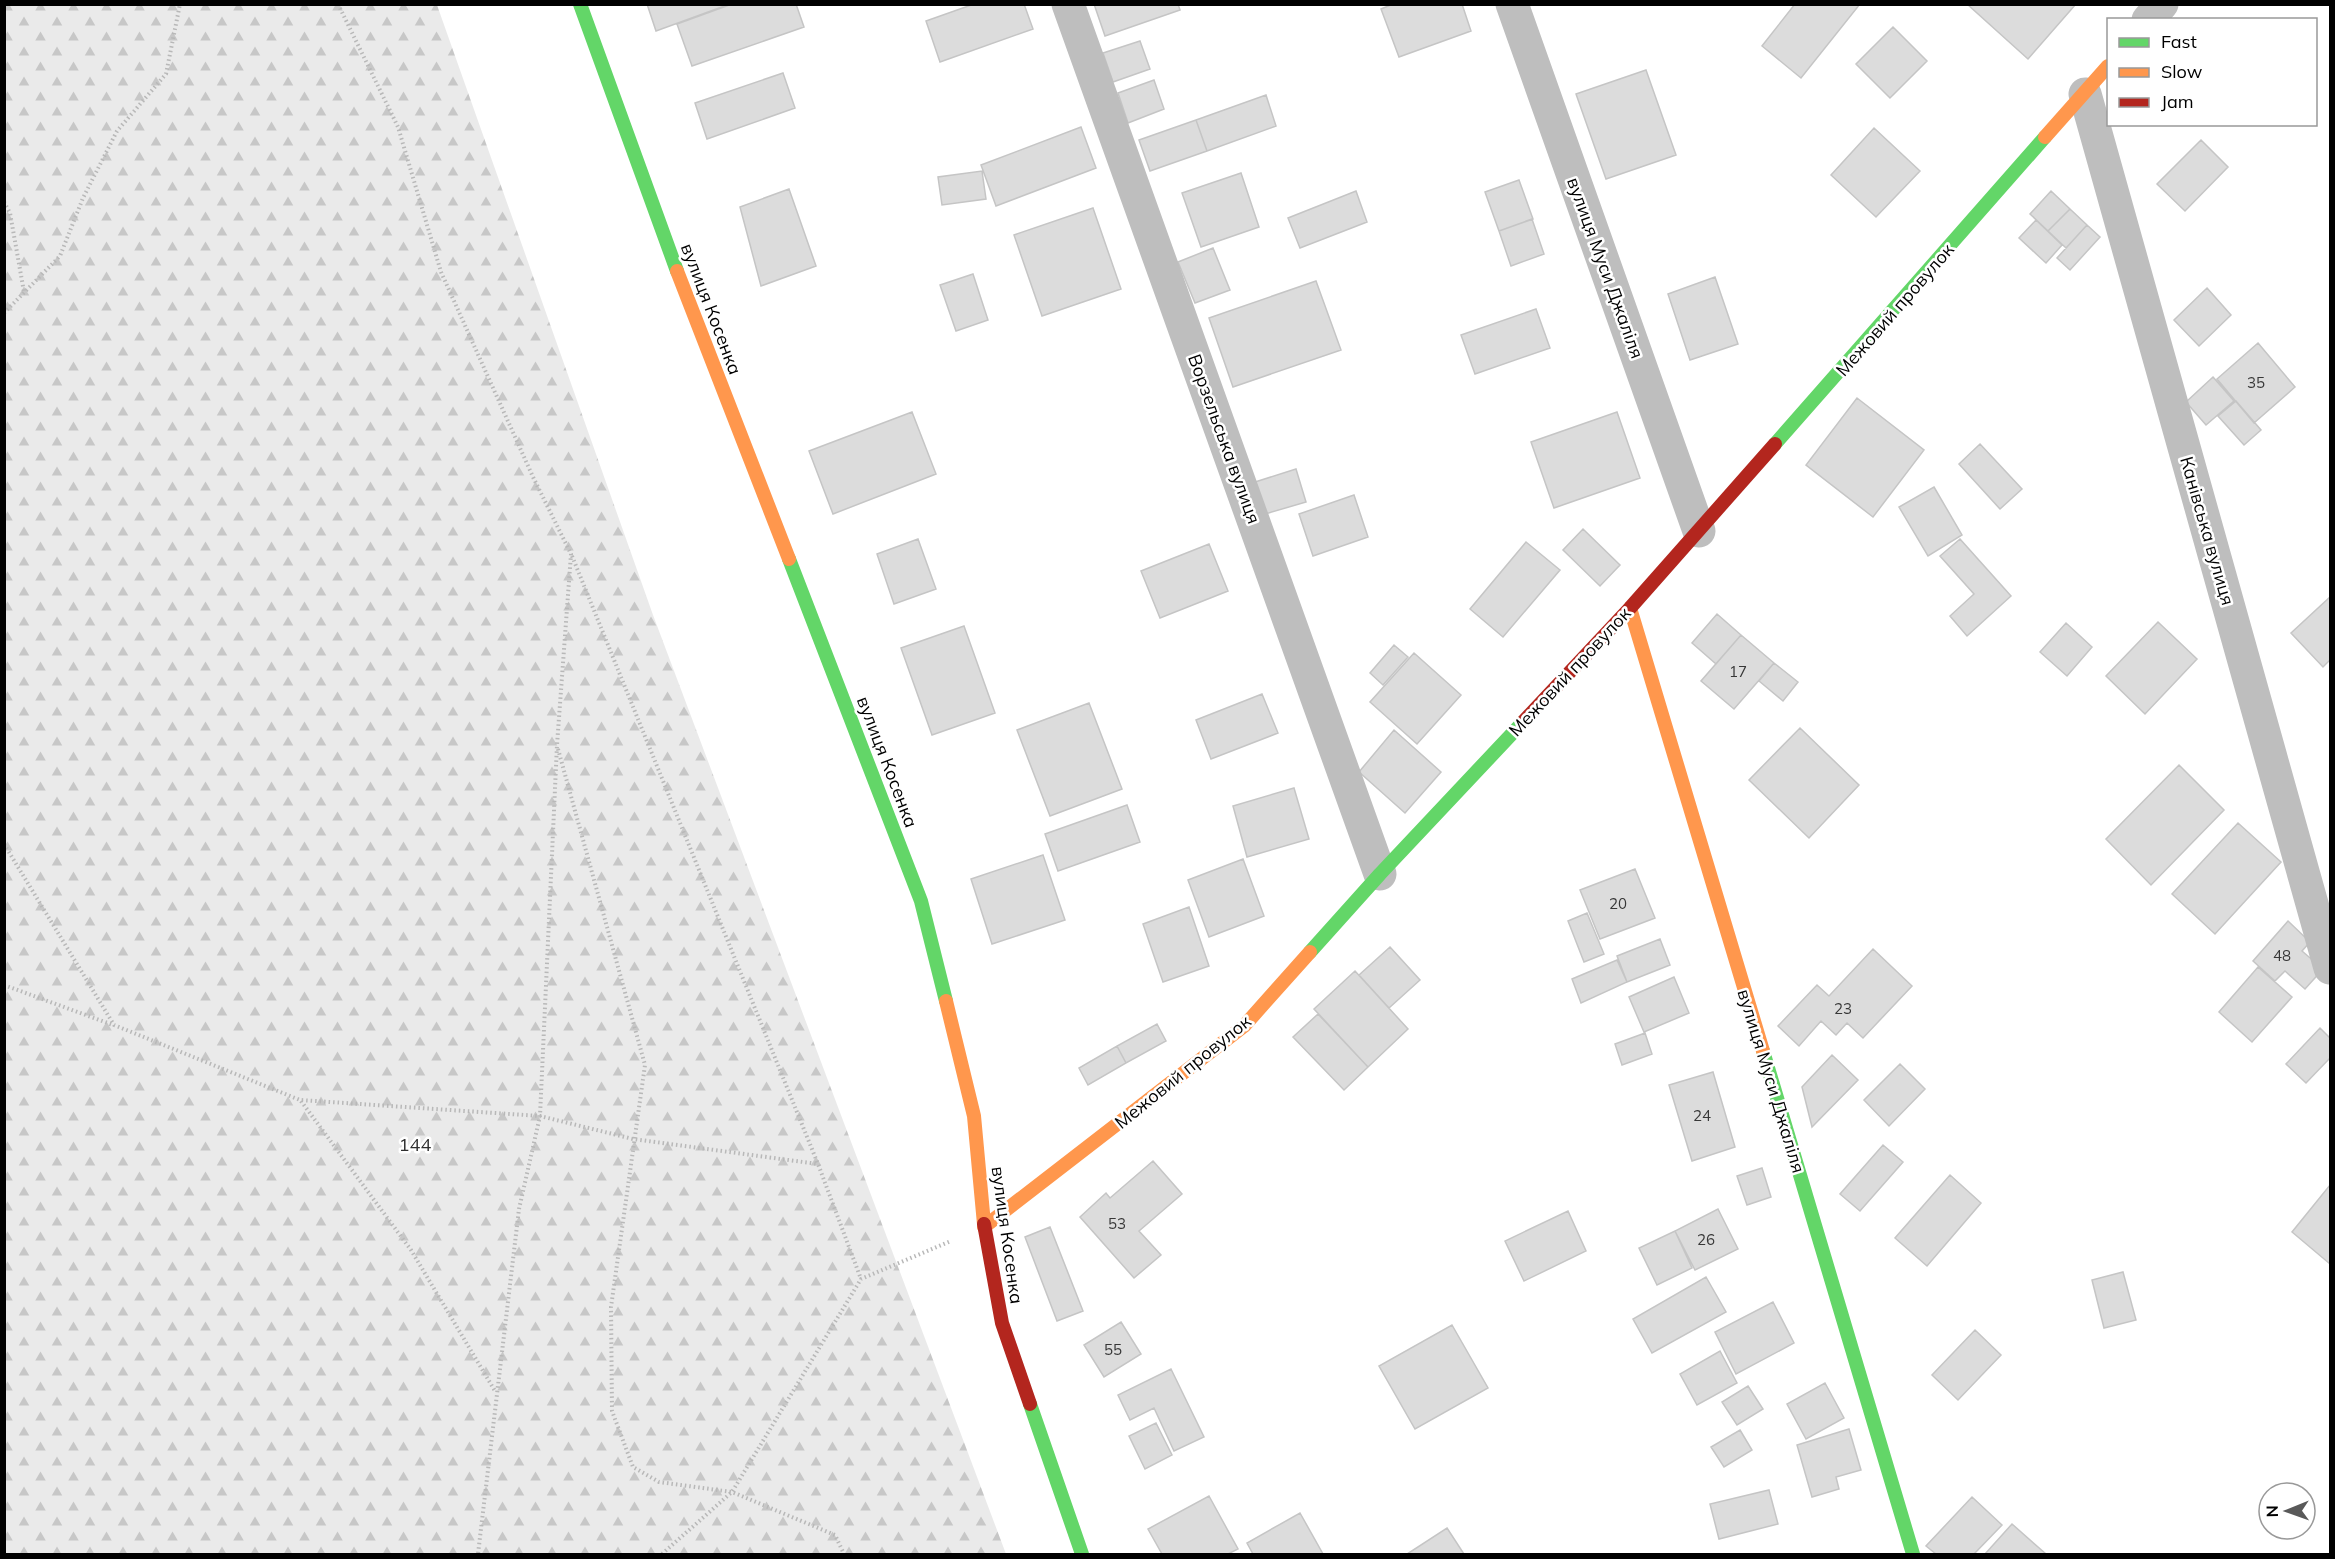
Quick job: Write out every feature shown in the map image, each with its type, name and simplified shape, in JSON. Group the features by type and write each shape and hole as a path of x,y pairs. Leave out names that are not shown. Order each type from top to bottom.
{"street":[{"name":"вулиця Косенка","path":"580,4 656,216 921,901 974,1116 984,1227 1002,1323 1082,1554"},
{"name":"Ворзельська вулиця","path":"1068,4 1380,874"},
{"name":"вулиця Муси Джаліля","path":"1512,4 1699,531"},
{"name":"Межовий провулок","path":"984,1227 1244,1026 1380,874 1630,608 2107,68"},
{"name":"Канівська вулиця","path":"2085,94 2331,968"},
{"name":"вулиця Муси Джаліля","path":"1630,608 1912,1554"}],"path":[{"path":"4,313 60,256 83,198 117,131 166,74 180,4"},
{"path":"338,4 399,127 441,272 533,477 571,554 818,1164 861,1279"},
{"path":"4,202 10,213 24,293"},
{"path":"477,1554 519,1209 540,1116 557,746 571,554"},
{"path":"557,746 645,1065 611,1307 612,1411 633,1467 658,1482 732,1492 835,1535 844,1554"},
{"path":"4,844 114,1025"},
{"path":"4,985 114,1025 300,1100 540,1116 633,1139 818,1164"},
{"path":"300,1100 411,1250 496,1392"},
{"path":"662,1554 732,1492 861,1279 984,1227"}],"green space":[{"name":"144","path":"5,4 437,5 653,615 1006,1554 5,1554"}],"building":[{"path":"647,4 730,4 656,31"},
{"path":"732,4 796,4 804,27 692,66 677,24"},
{"path":"974,4 1024,4 1033,29 940,62 926,21"},
{"path":"1094,4 1178,4 1180,10 1105,36"},
{"path":"1393,4 1462,4 1471,31 1399,57 1381,9"},
{"path":"1795,4 1860,4 1801,78 1762,46"},
{"path":"1967,4 2076,4 2028,59"},
{"path":"1893,27 1927,61 1890,98 1856,64"},
{"path":"1140,41 1150,69 1113,82 1103,53"},
{"path":"1646,70 1676,155 1606,179 1576,94"},
{"path":"783,73 795,108 707,139 695,103"},
{"path":"1154,80 1164,109 1128,123 1118,93"},
{"path":"1266,95 1276,126 1207,151 1196,120"},
{"path":"1196,120 1207,151 1150,171 1139,140"},
{"path":"1081,127 1096,168 996,206 981,165"},
{"path":"1874,128 1920,171 1876,217 1831,175"},
{"path":"2201,140 2228,167 2185,211 2157,184"},
{"path":"982,171 986,199 942,205 938,177"},
{"path":"1241,173 1259,227 1201,247 1182,193"},
{"path":"1519,180 1533,219 1499,231 1485,192"},
{"path":"789,189 816,266 761,286 740,207"},
{"path":"1356,191 1367,222 1300,248 1288,218"},
{"path":"2051,191 2070,209 2048,231 2030,214"},
{"path":"1093,208 1121,289 1042,316 1014,235"},
{"path":"2070,209 2087,225 2066,248 2048,231"},
{"path":"1532,219 1544,254 1511,266 1499,231"},
{"path":"2036,220 2062,245 2046,263 2019,238"},
{"path":"2087,225 2100,237 2070,270 2057,258"},
{"path":"1213,248 1230,290 1195,303 1178,262"},
{"path":"973,274 988,320 956,331 940,285"},
{"path":"1715,277 1738,344 1690,360 1668,294"},
{"path":"1316,281 1341,350 1233,387 1209,318"},
{"path":"2207,288 2231,315 2199,346 2174,320"},
{"path":"1536,309 1550,348 1475,374 1461,335"},
{"path":"2258,343 2295,387 2254,423 2217,379"},
{"path":"2213,377 2234,401 2206,425 2186,402"},
{"path":"1857,398 1924,450 1873,517 1806,465"},
{"path":"2236,401 2261,430 2244,445 2218,416"},
{"path":"912,412 936,474 833,514 809,451"},
{"path":"1617,412 1640,478 1554,508 1531,442"},
{"path":"1980,444 2022,489 2000,509 1959,464"},
{"path":"1296,469 1306,502 1265,514 1255,482"},
{"path":"1934,487 1962,535 1928,556 1899,507"},
{"path":"1354,495 1368,537 1313,556 1299,514"},
{"path":"1583,529 1620,565 1600,586 1563,550"},
{"path":"918,539 936,589 894,604 877,554"},
{"path":"1960,539 2011,596 1967,636 1950,616 1974,594 1940,556"},
{"path":"1526,542 1560,570 1503,637 1470,609"},
{"path":"1209,544 1228,591 1160,618 1141,571"},
{"path":"2330,597 2330,660 2323,667 2291,633"},
{"path":"1717,614 1741,635 1716,664 1692,643"},
{"path":"2158,622 2197,659 2145,714 2106,676"},
{"path":"2066,623 2092,647 2067,676 2040,652"},
{"path":"964,626 995,713 932,735 901,648"},
{"path":"1741,635 1774,663 1734,709 1701,681"},
{"path":"1394,645 1408,657 1383,685 1370,673"},
{"path":"1414,653 1461,695 1417,744 1370,702"},
{"path":"1774,663 1798,682 1783,701 1759,681"},
{"path":"1262,694 1278,733 1211,759 1196,720"},
{"path":"1089,703 1122,789 1050,816 1017,730"},
{"path":"1800,728 1859,785 1809,838 1749,780"},
{"path":"1394,730 1441,772 1405,813 1359,772"},
{"path":"2179,765 2224,810 2151,885 2106,839"},
{"path":"1294,788 1309,839 1247,857 1233,806"},
{"path":"1127,805 1140,842 1058,871 1045,834"},
{"path":"2238,823 2281,862 2215,934 2172,894"},
{"path":"1043,855 1065,920 992,944 971,879"},
{"path":"1243,859 1264,916 1209,937 1188,880"},
{"path":"1635,869 1655,918 1600,939 1580,890"},
{"path":"1189,907 1209,966 1163,982 1143,924"},
{"path":"1587,913 1604,954 1584,962 1568,921"},
{"path":"2288,921 2310,942 2302,951 2323,969 2305,989 2285,971 2275,981 2253,961"},
{"path":"1660,939 1670,965 1627,982 1617,956"},
{"path":"1390,947 1420,980 1389,1008 1359,975"},
{"path":"1873,949 1912,986 1863,1038 1847,1023 1836,1035 1821,1021 1799,1046 1778,1026 1817,985 1829,996"},
{"path":"1617,960 1627,982 1581,1003 1572,979"},
{"path":"2258,967 2292,997 2252,1042 2219,1012"},
{"path":"1355,971 1408,1029 1368,1067 1314,1009"},
{"path":"1674,977 1689,1013 1644,1032 1629,997"},
{"path":"1318,1014 1368,1067 1344,1090 1293,1037"},
{"path":"1157,1024 1166,1041 1126,1063 1117,1046"},
{"path":"2320,1028 2330,1038 2330,1058 2306,1083 2286,1064"},
{"path":"1645,1033 1652,1054 1622,1065 1615,1044"},
{"path":"1117,1046 1126,1063 1088,1085 1079,1068"},
{"path":"1832,1055 1858,1080 1812,1127 1802,1087"},
{"path":"1900,1064 1925,1089 1889,1126 1864,1100"},
{"path":"1713,1072 1735,1147 1692,1161 1669,1085"},
{"path":"1883,1145 1903,1162 1860,1211 1840,1194"},
{"path":"1153,1161 1182,1194 1139,1231 1161,1255 1134,1278 1080,1217 1106,1193 1110,1198"},
{"path":"1762,1168 1771,1197 1747,1205 1737,1176"},
{"path":"1950,1175 1981,1203 1927,1266 1895,1238"},
{"path":"2330,1185 2330,1264 2292,1232"},
{"path":"1718,1209 1738,1249 1695,1270 1675,1231"},
{"path":"1568,1211 1586,1251 1524,1281 1505,1241"},
{"path":"1050,1227 1083,1311 1057,1321 1025,1237"},
{"path":"1675,1231 1692,1268 1657,1285 1639,1248"},
{"path":"2123,1272 2136,1320 2104,1328 2092,1280"},
{"path":"1706,1277 1726,1312 1652,1353 1633,1319"},
{"path":"1773,1302 1794,1343 1736,1374 1715,1332"},
{"path":"1121,1322 1141,1354 1104,1377 1084,1345"},
{"path":"1452,1325 1488,1388 1415,1429 1379,1366"},
{"path":"1975,1330 2001,1355 1958,1400 1932,1375"},
{"path":"1720,1351 1737,1383 1697,1405 1680,1374"},
{"path":"1171,1369 1204,1437 1174,1451 1154,1408 1130,1420 1118,1395"},
{"path":"1825,1383 1844,1418 1806,1439 1787,1404"},
{"path":"1748,1386 1763,1409 1737,1425 1722,1402"},
{"path":"1156,1423 1172,1455 1145,1469 1129,1436"},
{"path":"1849,1429 1861,1470 1836,1477 1839,1489 1812,1497 1797,1445"},
{"path":"1740,1430 1752,1450 1724,1467 1711,1447"},
{"path":"1769,1490 1778,1524 1719,1539 1710,1504"},
{"path":"1209,1496 1238,1549 1228,1554 1162,1554 1148,1529"},
{"path":"1972,1497 2002,1525 1974,1554 1936,1554 1926,1546"},
{"path":"1300,1513 1323,1554 1253,1554 1247,1543"},
{"path":"2012,1524 2046,1554 1985,1554"},
{"path":"1447,1528 1464,1554 1407,1554"}],"traffic: fast":[{"path":"580,4 677,271"},
{"path":"1775,444 2045,137"},
{"path":"789,559 921,901 946,1001"},
{"path":"1310,952 1523,722"},
{"path":"1763,1051 1913,1554"},
{"path":"1030,1404 1082,1554"}],"traffic: slow":[{"path":"2045,137 2107,67"},
{"path":"677,271 789,559"},
{"path":"1630,608 1763,1051"},
{"path":"984,1227 1244,1026 1310,952"},
{"path":"946,1001 974,1116 984,1224"}],"traffic: jam":[{"path":"1523,722 1630,608 1775,444"},
{"path":"984,1224 1002,1323 1030,1404"}]}
